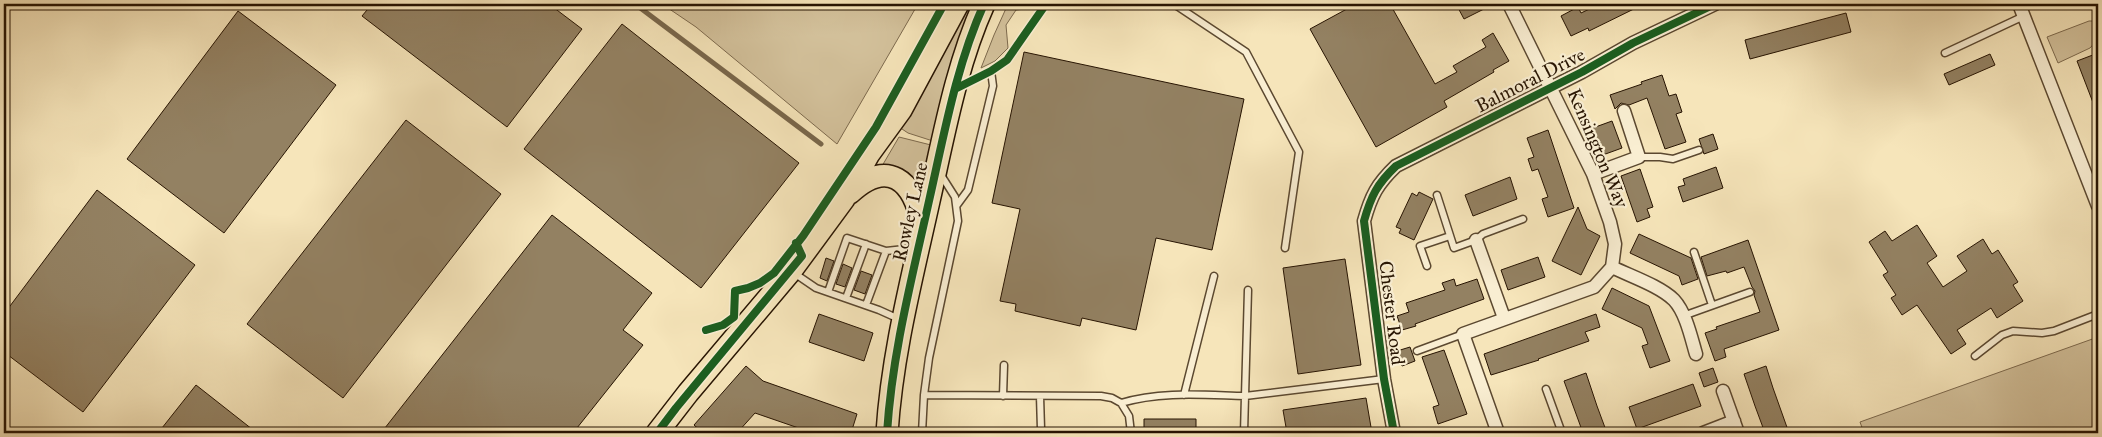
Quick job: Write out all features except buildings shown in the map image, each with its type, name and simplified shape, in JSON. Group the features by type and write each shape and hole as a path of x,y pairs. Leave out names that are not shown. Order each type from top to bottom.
{"main road":[{"path":"658,433 688,393 791,271 844,198 869,154 901,110 958,4"},
{"name":"Rowley Lane","path":"887,433 890,398 902,320 936,167 963,57 984,4"},
{"path":"844,198 863,181 875,176 890,176 903,182 913,196 919,210 920,238"}],"street":[{"name":"Kensington Way","path":"1509,4 1552,87 1593,174 1610,222 1615,244 1612,267"},
{"name":"Balmoral Drive","path":"1371,198 1382,180 1396,166 1582,72 1633,43 1714,4"},
{"path":"2019,4 2098,206"},
{"path":"1593,174 1639,157 1624,111"},
{"name":"Chester Road","path":"1371,198 1364,221 1384,379 1394,433"},
{"path":"1476,240 1504,318"},
{"path":"1498,433 1463,334 1594,287 1612,267 1662,291 1674,300 1683,316 1696,354"},
{"path":"1703,433 1736,427 1723,390"}],"lane":[{"path":"954,89 991,72 1007,60 1046,4"},
{"path":"1174,4 1246,52 1299,152 1285,248"},
{"path":"1945,53 2024,16"},
{"path":"957,205 968,190 993,86 991,72"},
{"path":"1639,157 1660,156 1673,159 1699,150"},
{"path":"922,433 924,395 929,358 958,221 955,197 936,167"},
{"path":"1437,196 1454,248 1476,240 1483,234 1523,220"},
{"path":"1426,266 1420,246 1450,236"},
{"path":"828,292 847,238 886,251 920,238"},
{"path":"846,298 866,244"},
{"path":"866,305 886,251"},
{"path":"1694,252 1712,305"},
{"path":"791,271 816,288 880,310 902,320"},
{"path":"1184,395 1214,276"},
{"path":"1244,433 1248,290"},
{"path":"1683,316 1750,292"},
{"path":"1975,356 2002,335 2013,331 2042,333 2054,331 2098,314"},
{"path":"1417,351 1463,334"},
{"path":"1003,396 1004,365"},
{"path":"924,395 1101,396 1121,403 1141,397 1184,395 1245,396 1384,379"},
{"path":"1546,389 1562,433"},
{"path":"1040,396 1040,429"},
{"path":"1121,403 1129,416 1131,433"}],"shaded area":[{"path":"662,4 918,4 837,144 696,27"},
{"path":"967,4 978,4 936,142 908,133 899,127"},
{"path":"1008,4 1038,4 1035,8 1016,10 1006,25 1008,48 995,61 981,68 994,35"},
{"path":"2089,21 2098,21 2098,39 2090,48 2058,63 2047,37"},
{"path":"899,137 935,146 925,191 920,190 899,171 882,166"},
{"path":"2098,337 2098,433 1864,433 1860,422"}],"waterway":[{"path":"635,4 821,144"}],"cycle path":[{"path":"706,330 723,325 734,317 735,291 760,283 774,273 803,236 876,127 944,4"},
{"path":"887,433 898,345 946,126 958,76 984,4"},
{"path":"955,89 991,71 1007,60 1046,4"},
{"path":"1394,433 1384,379 1364,221 1369,204 1379,185 1396,166 1582,72 1633,43 1715,4"},
{"path":"657,433 802,256 796,243"}]}
